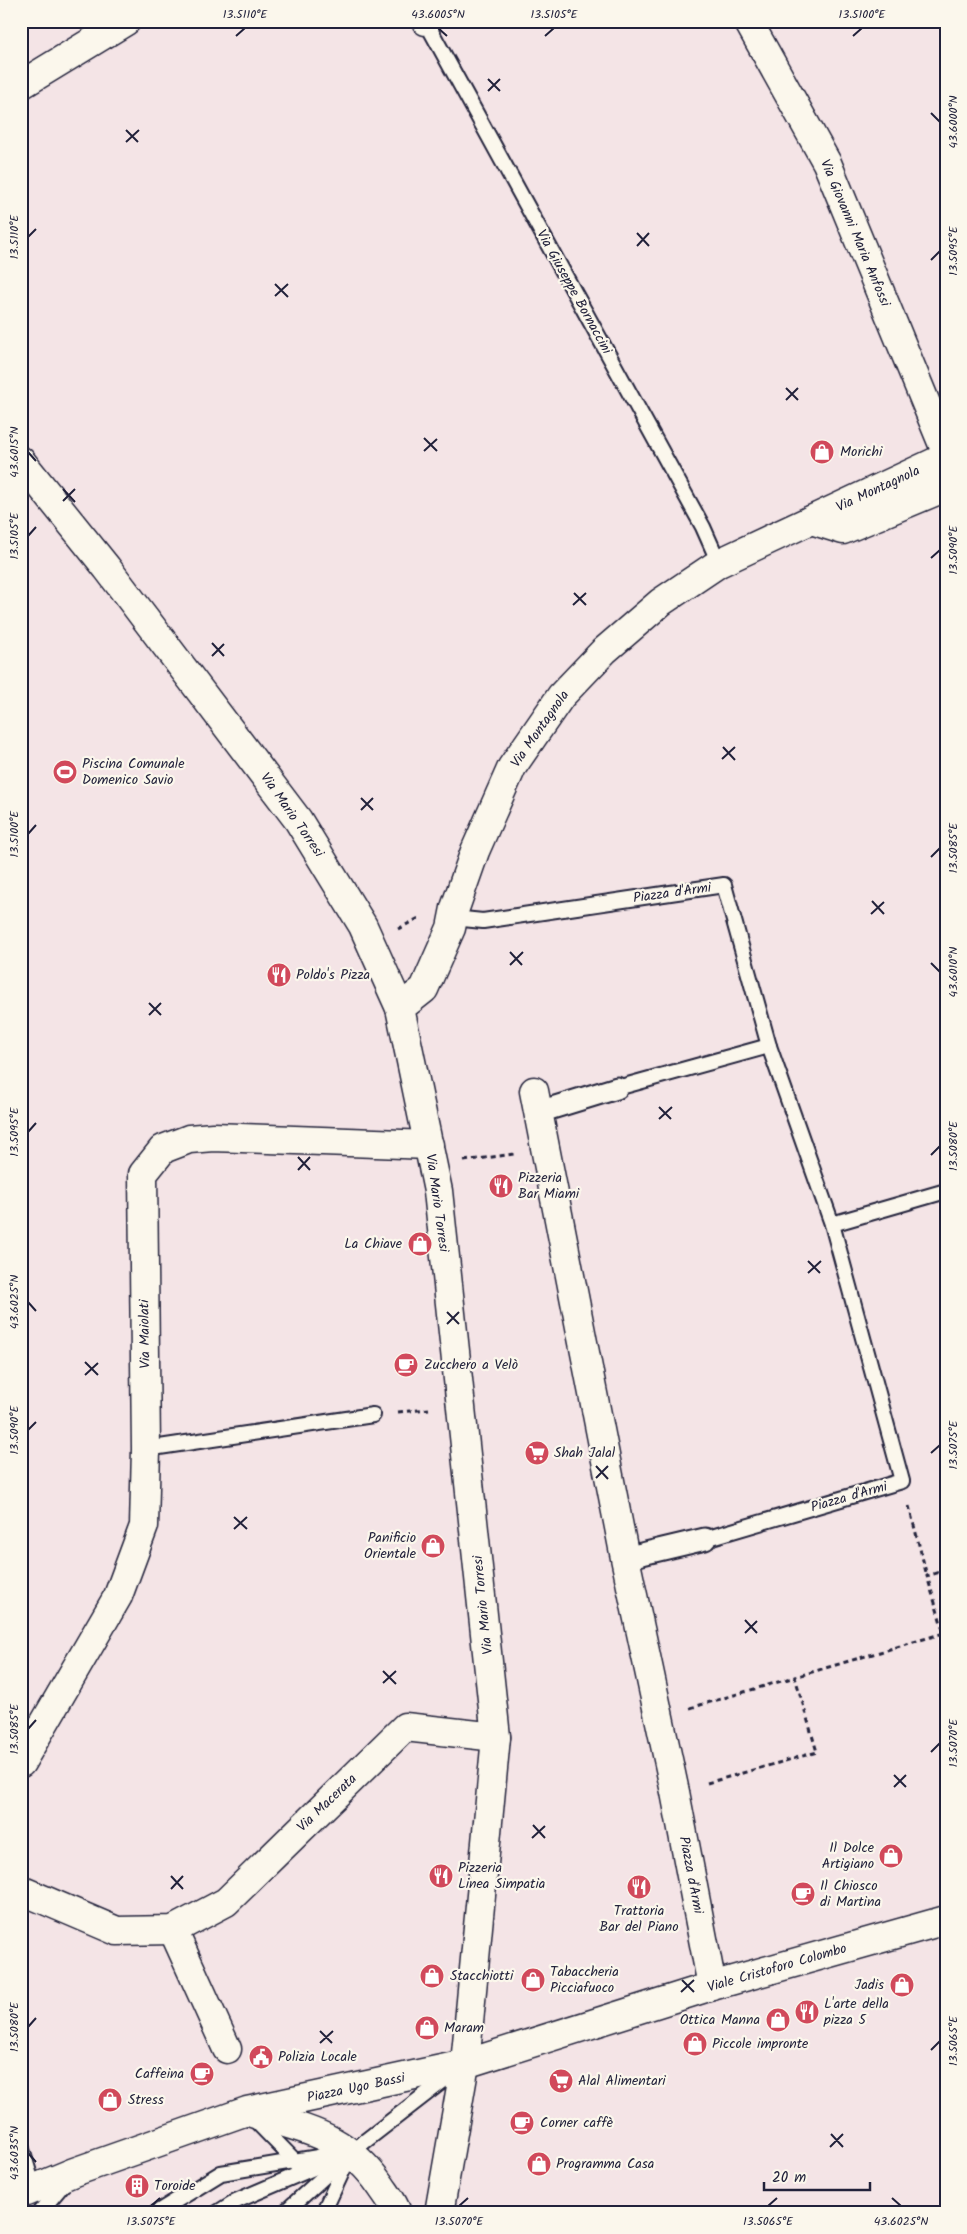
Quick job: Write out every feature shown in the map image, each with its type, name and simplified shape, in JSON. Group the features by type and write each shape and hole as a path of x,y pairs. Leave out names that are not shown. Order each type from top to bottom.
{"street":[{"path":"21,85 126,21"},
{"name":"Via Giovanni Maria Anfossi","path":"748,21 828,163 946,452"},
{"name":"Via Montagnola","path":"400,1008 424,989 453,918 475,851 512,767 561,696 604,651 661,602 719,563 946,457"},
{"name":"Via Mario Torresi","path":"21,462 107,568 298,820 363,926 400,1008 431,1155 462,1406 496,1737 465,2064"},
{"name":"Via Montagnola","path":"811,520 843,530 946,487"},
{"name":"Piazza d'Armi","path":"617,1088 536,1101 547,1149 625,1558 675,1792 712,1986"},
{"name":"Via Maiolati","path":"21,1763 118,1596 144,1526 146,1449 143,1174 163,1149 190,1139 213,1137 431,1155"},
{"name":"Piazza d'Armi","path":"625,1558 705,1539"},
{"name":"Via Macerata","path":"21,1890 118,1931 173,1930 226,1902 405,1727 496,1737"},
{"name":"Viale Cristoforo Colombo","path":"465,2064 712,1986 946,1920"},
{"path":"173,1930 227,2049"},
{"path":"439,2213 465,2064"},
{"name":"Piazza Ugo Bassi","path":"32,2198 74,2172 247,2111 465,2064"},
{"path":"247,2111 330,2138 351,2152 376,2180 395,2207 397,2213"}],"lane":[{"name":"Via Giuseppe Bornaccini","path":"426,21 703,526 719,563"},
{"name":"Piazza d'Armi","path":"453,918 483,921 724,885 769,1046 832,1224 902,1481 705,1539"},
{"name":"Piazza d'Armi","path":"617,1088 769,1046"},
{"path":"832,1224 946,1191"},
{"path":"146,1449 373,1415"},
{"name":"Piazza Ugo Bassi","path":"284,2213 351,2152 465,2064"},
{"path":"247,2111 297,2167 303,2196 304,2213"},
{"name":"Piazza Ugo Bassi","path":"21,2146 32,2198"},
{"name":"Piazza Ugo Bassi","path":"156,2213 221,2173 297,2167 351,2152"},
{"name":"Piazza Ugo Bassi","path":"323,2213 351,2152"},
{"name":"Piazza Ugo Bassi","path":"217,2213 297,2167"}],"path":[{"path":"392,932 422,917"},
{"path":"431,1155 547,1149"},
{"path":"373,1415 462,1406"},
{"path":"658,1717 944,1633 902,1481"},
{"path":"928,1576 946,1570"},
{"path":"675,1792 817,1752 795,1677"}],"place":[{"name":"Morichi","path":"822,452"},
{"name":"Piscina Comunale Domenico Savio","path":"65,772"},
{"name":"Poldo's Pizza","path":"279,975"},
{"name":"Pizzeria Bar Miami","path":"501,1186"},
{"name":"La Chiave","path":"420,1244"},
{"name":"Zucchero a Velò","path":"406,1365"},
{"name":"Shah Jalal","path":"537,1453"},
{"name":"Panificio Orientale","path":"433,1546"},
{"name":"Il Dolce Artigiano","path":"891,1856"},
{"name":"Pizzeria Linea Simpatia","path":"441,1876"},
{"name":"Trattoria Bar del Piano","path":"639,1887"},
{"name":"Il Chiosco di Martina","path":"803,1894"},
{"name":"Stacchiotti","path":"432,1976"},
{"name":"Tabaccheria Picciafuoco","path":"533,1980"},
{"name":"Jadis","path":"902,1985"},
{"name":"L'arte della pizza 5","path":"807,2012"},
{"name":"Ottica Manna","path":"778,2020"},
{"name":"Maram","path":"427,2028"},
{"name":"Piccole impronte","path":"695,2044"},
{"name":"Polizia Locale","path":"261,2057"},
{"name":"Caffeina","path":"202,2074"},
{"name":"Alal Alimentari","path":"561,2081"},
{"name":"Stress","path":"110,2100"},
{"name":"Corner caffè","path":"522,2123"},
{"name":"Programma Casa","path":"539,2164"},
{"name":"Toroide","path":"137,2186"}]}
